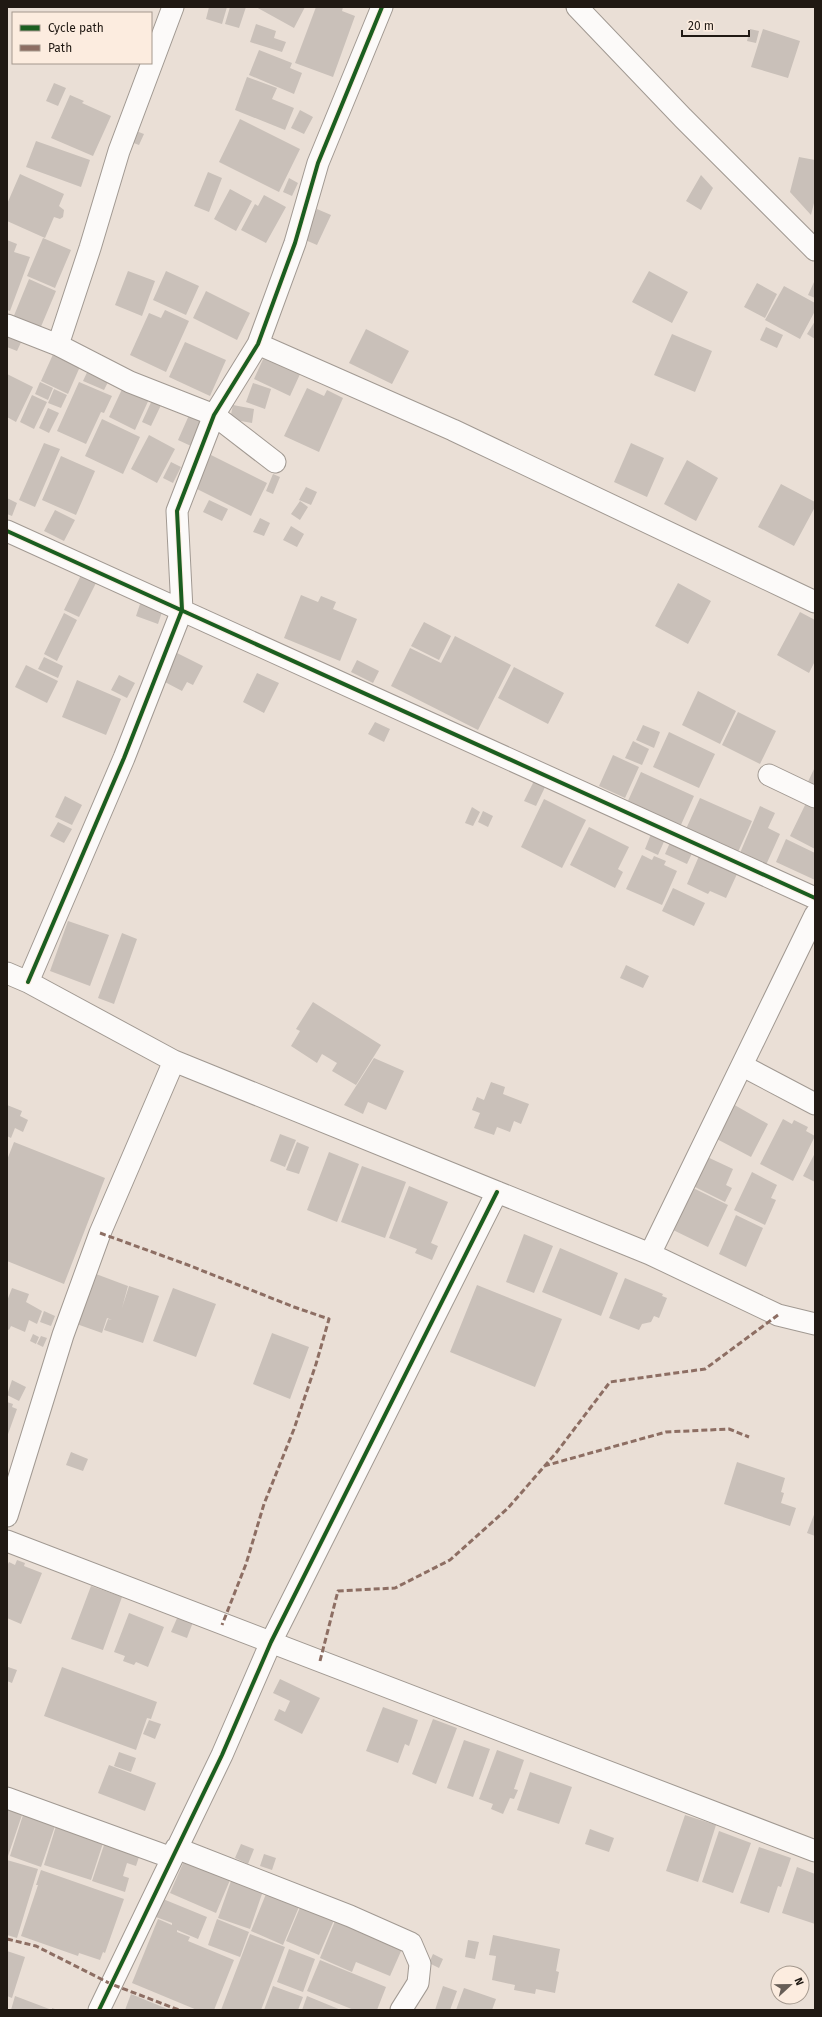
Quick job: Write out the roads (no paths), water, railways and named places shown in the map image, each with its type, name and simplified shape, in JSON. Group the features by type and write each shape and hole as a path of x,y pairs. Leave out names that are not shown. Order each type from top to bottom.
{"street":[{"path":"152,63 173,7"},
{"path":"578,7 683,118 815,250"},
{"path":"28,982 124,758 182,610 177,511 214,415 258,344 294,243 318,163 374,11"},
{"path":"58,345 90,248 119,151 152,64"},
{"path":"7,325 58,345 130,382 214,415 275,462"},
{"path":"258,344 453,430 815,602"},
{"path":"7,531 815,898"},
{"path":"769,775 815,798"},
{"path":"650,1254 743,1066 815,915"},
{"path":"7,973 28,982 174,1061 650,1254 778,1315 815,1324"},
{"path":"7,1516 63,1335 97,1240 174,1061"},
{"path":"743,1066 815,1104"},
{"path":"99,2010 222,1755 272,1642 497,1192"},
{"path":"7,1541 815,1852"},
{"path":"7,1798 174,1853 350,1916 411,1943 420,1964 418,1983 401,2010"}]}
